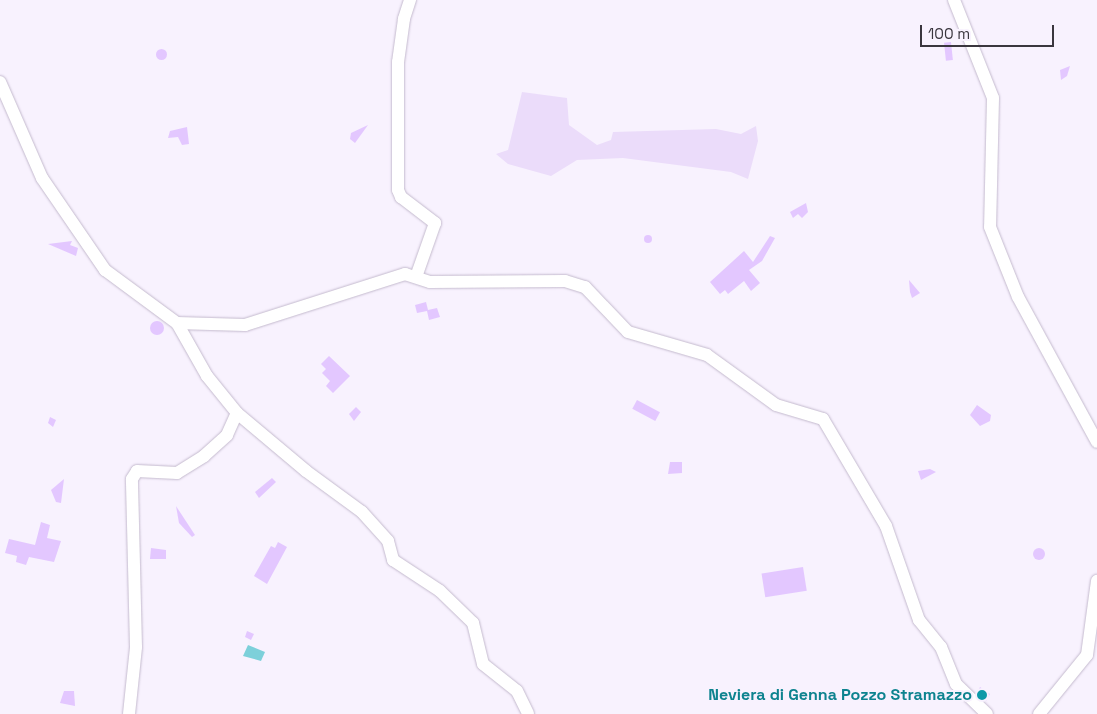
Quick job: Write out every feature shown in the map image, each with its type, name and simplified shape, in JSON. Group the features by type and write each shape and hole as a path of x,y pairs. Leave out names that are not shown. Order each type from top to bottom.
{"street":[{"path":"410,0 404,19 398,62 398,190 401,197 435,223 416,277"},
{"path":"954,0 993,98 990,227 1018,297 1097,442"},
{"path":"0,82 42,178 105,270 177,323 206,376 237,413 306,471 362,512 388,541 393,560 440,591 474,623 483,664 517,691 528,714"},
{"path":"177,323 245,325 404,274 430,282 565,281 585,286 628,332 707,356 776,404 823,419 886,526 919,620 941,647 956,684 987,714"},
{"path":"129,714 136,647 132,479 137,471 177,473 204,456 227,435 237,413"},
{"path":"1039,714 1092,652 1097,581"}],"shaded area":[{"path":"522,92 567,98 569,125 597,145 611,140 613,132 716,129 741,134 756,126 758,141 748,179 731,172 623,158 577,160 551,176 508,164 496,154 508,150"}],"water":[{"path":"248,645 265,652 261,661 243,656"}],"building":[{"path":"951,42 953,60 946,61 944,43"},
{"path":"161,48 167,54 161,60 155,54"},
{"path":"1070,66 1067,76 1061,80 1060,70"},
{"path":"368,125 355,143 350,139 351,133"},
{"path":"187,127 189,144 182,145 178,137 168,138 170,131"},
{"path":"806,203 808,212 802,218 798,214 793,218 790,212"},
{"path":"648,235 652,239 648,243 644,239"},
{"path":"770,236 775,238 762,261 749,270 760,283 751,291 744,281 728,294 725,290 720,294 710,282 744,251 753,262"},
{"path":"72,241 70,245 78,248 76,256 48,244"},
{"path":"909,280 920,293 912,298 910,292"},
{"path":"426,302 428,310 437,308 440,317 429,320 427,311 417,313 415,305"},
{"path":"154,321 160,321 164,328 160,335 154,335 150,331 150,325"},
{"path":"329,356 350,376 333,393 326,386 330,381 322,373 326,369 321,364"},
{"path":"637,400 660,412 655,421 632,409"},
{"path":"977,405 991,415 990,421 980,426 970,415"},
{"path":"356,407 361,412 354,421 349,414"},
{"path":"50,417 56,420 53,427 48,423"},
{"path":"670,462 682,462 682,473 668,474"},
{"path":"930,469 936,472 921,480 918,471"},
{"path":"272,478 276,482 259,498 255,492"},
{"path":"64,479 61,503 56,502 51,490"},
{"path":"176,506 195,535 192,537 179,523"},
{"path":"41,522 50,525 47,538 61,541 54,562 29,557 26,565 16,562 17,556 5,553 9,539 35,545"},
{"path":"278,542 287,547 267,584 254,576 271,546 275,548"},
{"path":"151,548 166,550 166,559 150,559"},
{"path":"1037,548 1041,548 1045,554 1041,560 1037,560 1033,556 1033,552"},
{"path":"803,567 807,591 765,597 762,574"},
{"path":"247,631 254,634 251,640 245,637"},
{"name":"Neviera di Genna Pozzo Stramazzo","path":"980,687 990,694 986,701 977,693"},
{"path":"64,691 74,691 75,706 60,703"}],"place":[{"name":"Neviera di Genna Pozzo Stramazzo","path":"982,695"}]}
